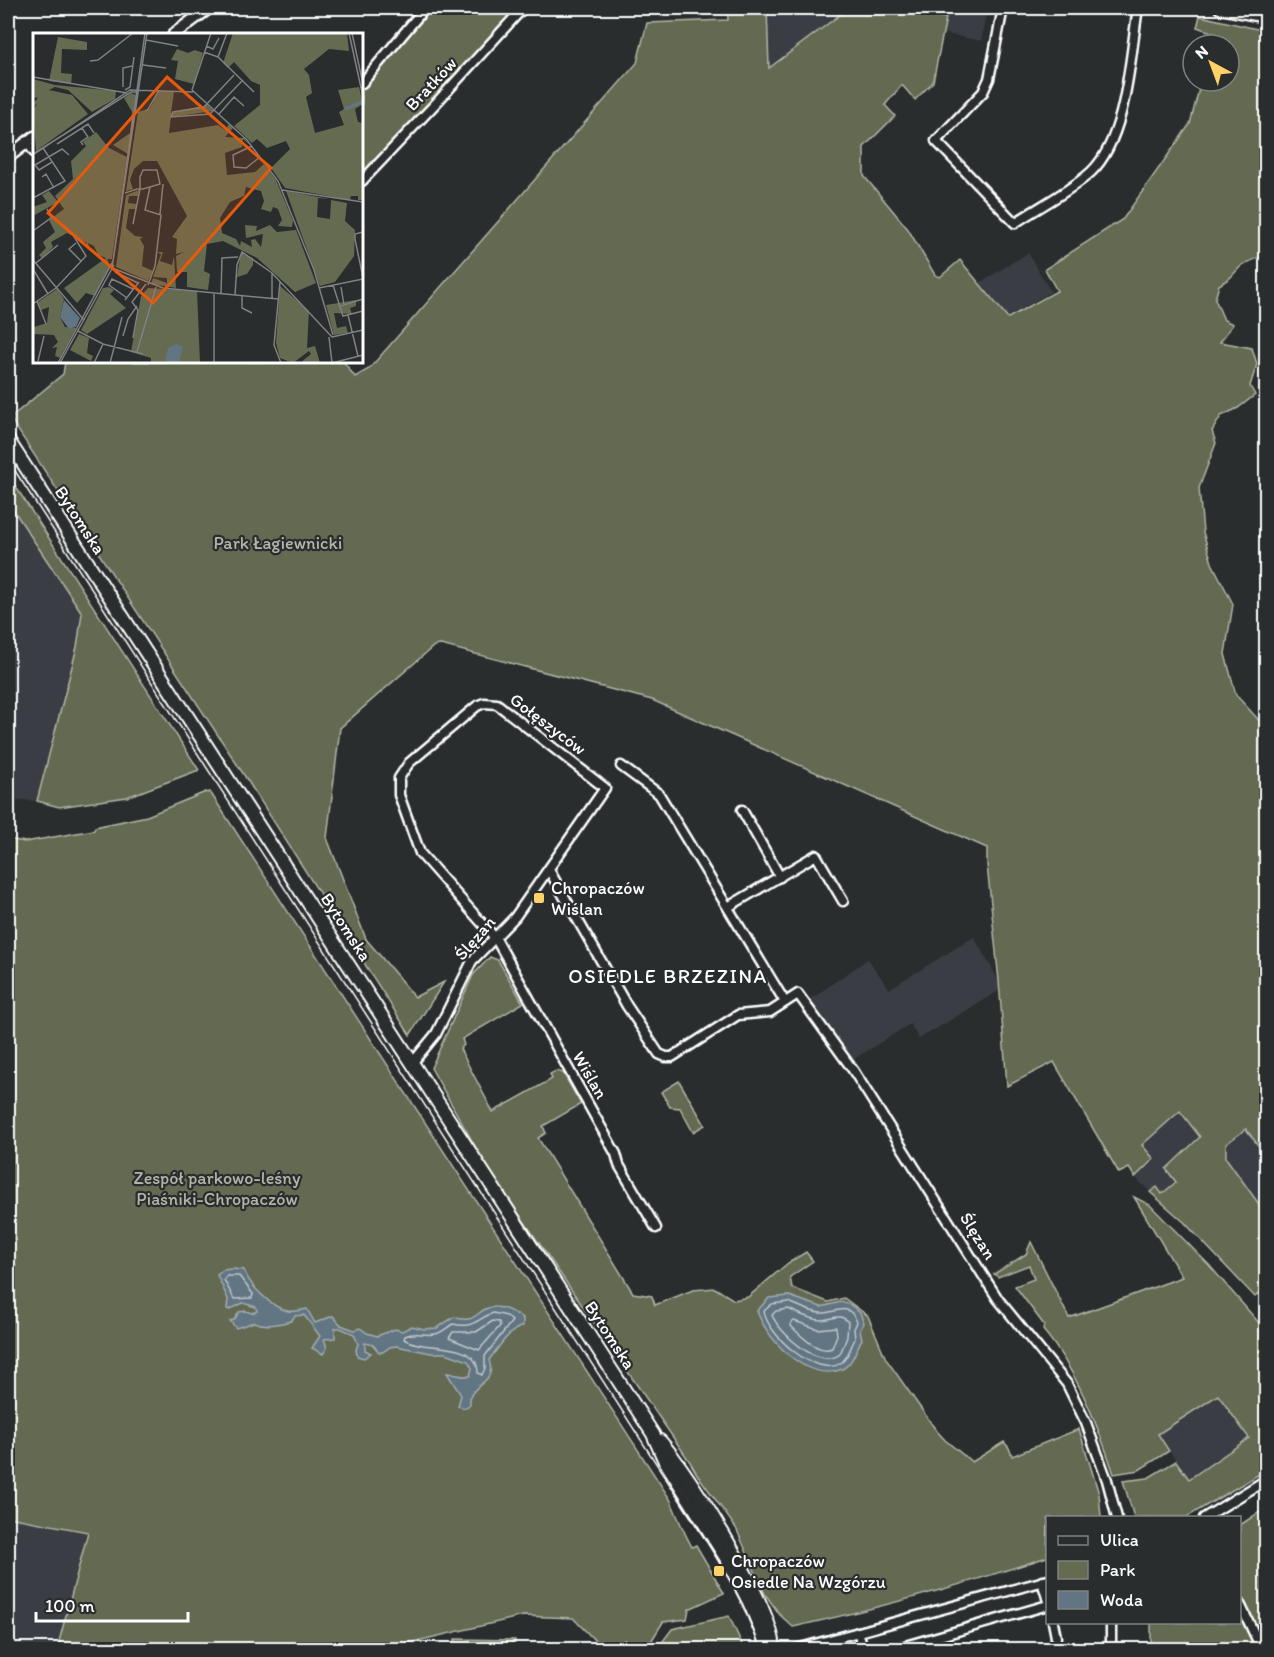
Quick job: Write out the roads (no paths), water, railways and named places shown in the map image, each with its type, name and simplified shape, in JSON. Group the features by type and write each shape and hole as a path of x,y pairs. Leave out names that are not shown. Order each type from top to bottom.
{"main road":[{"name":"Bytomska","path":"8,440 232,788 414,1062 652,1434 664,1459 728,1561 749,1602 769,1650"},
{"name":"Bytomska","path":"652,1434 672,1454 728,1543 767,1620 774,1639 774,1650"}],"street":[{"path":"175,33 209,8"},
{"path":"363,82 425,8"},
{"name":"Bratków","path":"363,180 523,8"},
{"path":"1003,8 989,79 983,92 936,141 1015,223 1075,184 1103,159 1114,139 1122,112 1138,8"},
{"path":"1220,8 1266,17"},
{"path":"8,157 31,140"},
{"name":"Gołęszyców","path":"496,939 420,853 399,795 398,786 404,770 477,706 490,703 501,707 604,788"},
{"path":"549,870 627,1006 659,1054 672,1057 738,1015 770,1012 785,1002 659,794 621,766"},
{"name":"Ślęzan","path":"414,1062 436,1034 472,961 515,917 604,788"},
{"path":"742,810 780,877"},
{"path":"728,907 816,855 843,901"},
{"name":"Wiślan","path":"496,939 616,1154 619,1165 656,1228"},
{"name":"Ślęzan","path":"785,1002 798,994 859,1079 998,1299 1062,1376 1086,1423 1107,1480 1116,1516"},
{"path":"1207,1516 1266,1480"},
{"path":"792,1650 1045,1581"},
{"path":"891,1650 1046,1603"},
{"path":"1241,1608 1262,1650"},
{"path":"1053,1624 1056,1637 1054,1650"},
{"path":"1111,1624 1111,1650"},
{"path":"858,1632 864,1650"}],"water":[{"path":"223,1270 244,1270 262,1295 282,1309 292,1311 307,1309 315,1323 333,1316 341,1325 354,1330 360,1328 377,1336 395,1329 402,1331 412,1326 424,1329 437,1328 454,1317 473,1318 484,1309 495,1307 506,1309 523,1318 523,1326 508,1335 489,1360 491,1367 488,1377 474,1390 470,1405 464,1408 458,1406 461,1395 447,1373 470,1376 472,1368 468,1361 446,1353 431,1353 396,1346 379,1352 373,1345 365,1343 365,1350 371,1353 364,1358 357,1356 358,1344 354,1334 335,1328 335,1338 324,1339 327,1348 323,1354 312,1348 320,1336 304,1315 295,1316 291,1321 282,1323 268,1325 254,1322 236,1328 230,1321 234,1320 239,1312 257,1311 256,1307 243,1303 227,1309 228,1299 217,1275"},
{"path":"789,1296 821,1307 841,1302 851,1305 860,1313 864,1323 860,1330 862,1339 846,1367 829,1372 816,1370 803,1365 779,1346 757,1311 769,1298"}],"tram line":[{"path":"8,460 703,1536 743,1605 760,1650"}],"place":[{"name":"Chropaczów Wiślan","path":"539,898"},
{"name":"Chropaczów Osiedle Na Wzgórzu","path":"719,1571"}],"district":[{"name":"OSIEDLE BRZEZINA","path":"668,976"}],"park label":[{"name":"Park Łagiewnicki","path":"278,543"},
{"name":"Zespół parkowo-leśny Piaśniki-Chropaczów","path":"217,1188"}]}
